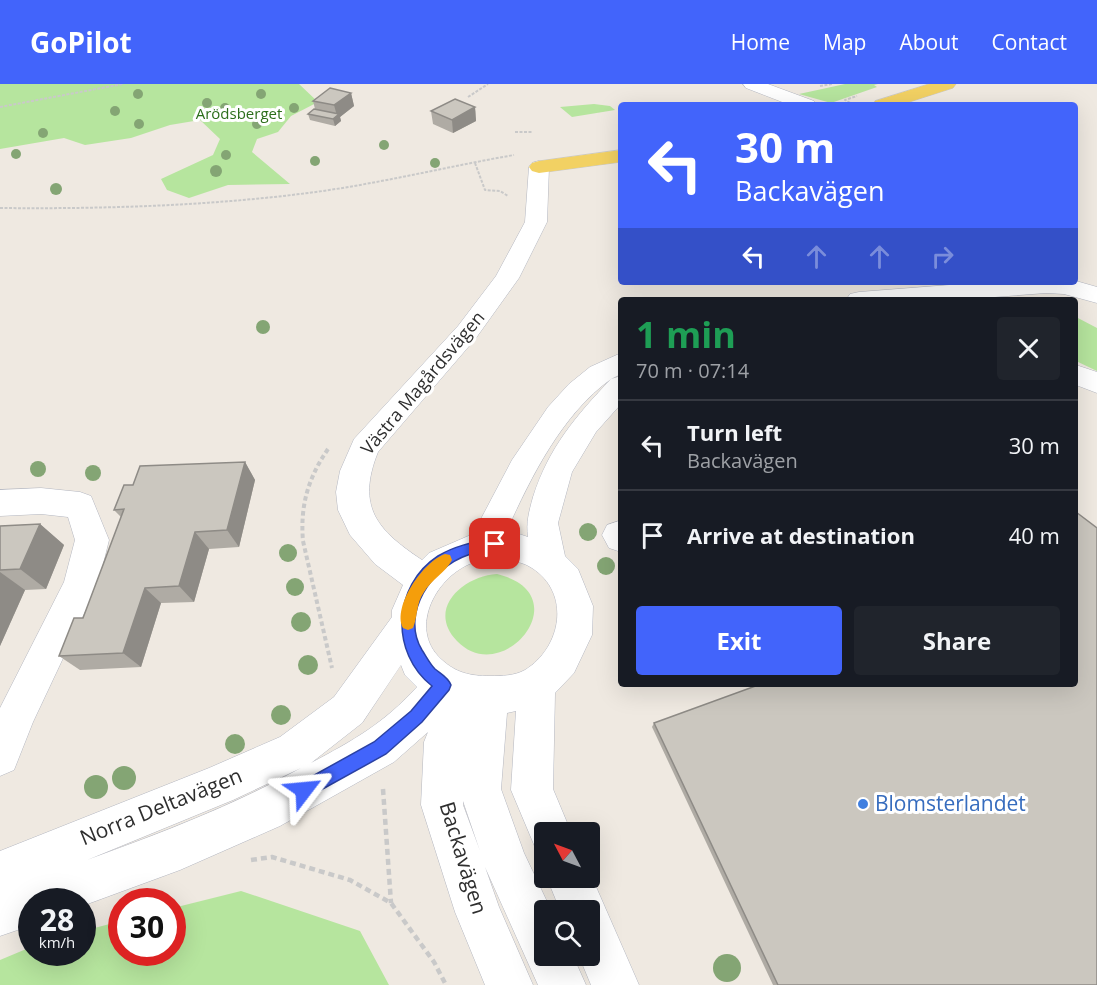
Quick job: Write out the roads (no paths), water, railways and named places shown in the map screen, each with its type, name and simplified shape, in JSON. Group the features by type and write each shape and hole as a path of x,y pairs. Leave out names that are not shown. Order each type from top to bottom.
{"main road":[{"path":"891,102 947,84"},
{"path":"539,167 618,156"}],"street":[{"path":"752,84 799,102"},
{"name":"Västra Magårdsvägen","path":"423,580 381,551 364,533 355,516 352,488 355,466 365,447 467,332 507,278 536,222 539,167"},
{"path":"1078,278 1097,275"},
{"path":"896,297 1007,288 1053,289 1065,286 1097,295"},
{"path":"1078,308 1097,317"},
{"path":"484,545 504,504 562,409 592,379 618,364"},
{"path":"1078,376 1097,383"},
{"path":"549,561 542,523 557,470 586,424 618,389"},
{"path":"586,424 618,423"},
{"path":"0,503 41,501 80,505 92,540 81,584 17,714 0,756"},
{"path":"484,545 518,546 549,561 563,575 573,592 578,622 573,642 562,662 536,685 510,694 465,691 428,673 417,658 410,642 408,624 412,601 423,580 450,557 466,549 484,545"},
{"name":"Norra Deltavägen","path":"0,873 218,785 294,751 348,710 408,624"},
{"path":"536,685 532,790 546,822"},
{"path":"70,888 180,848 265,811 380,748 416,717 465,691"},
{"path":"465,691 480,789 506,862 534,924"},
{"name":"Backavägen","path":"465,691 444,742 442,805 478,912 509,985"},
{"path":"0,913 18,907"},
{"path":"600,949 615,985"},
{"path":"553,966 562,985"}],"place":[{"name":"Blomsterlandet","path":"863,804"}],"park label":[{"name":"Arödsberget","path":"239,114"}]}
